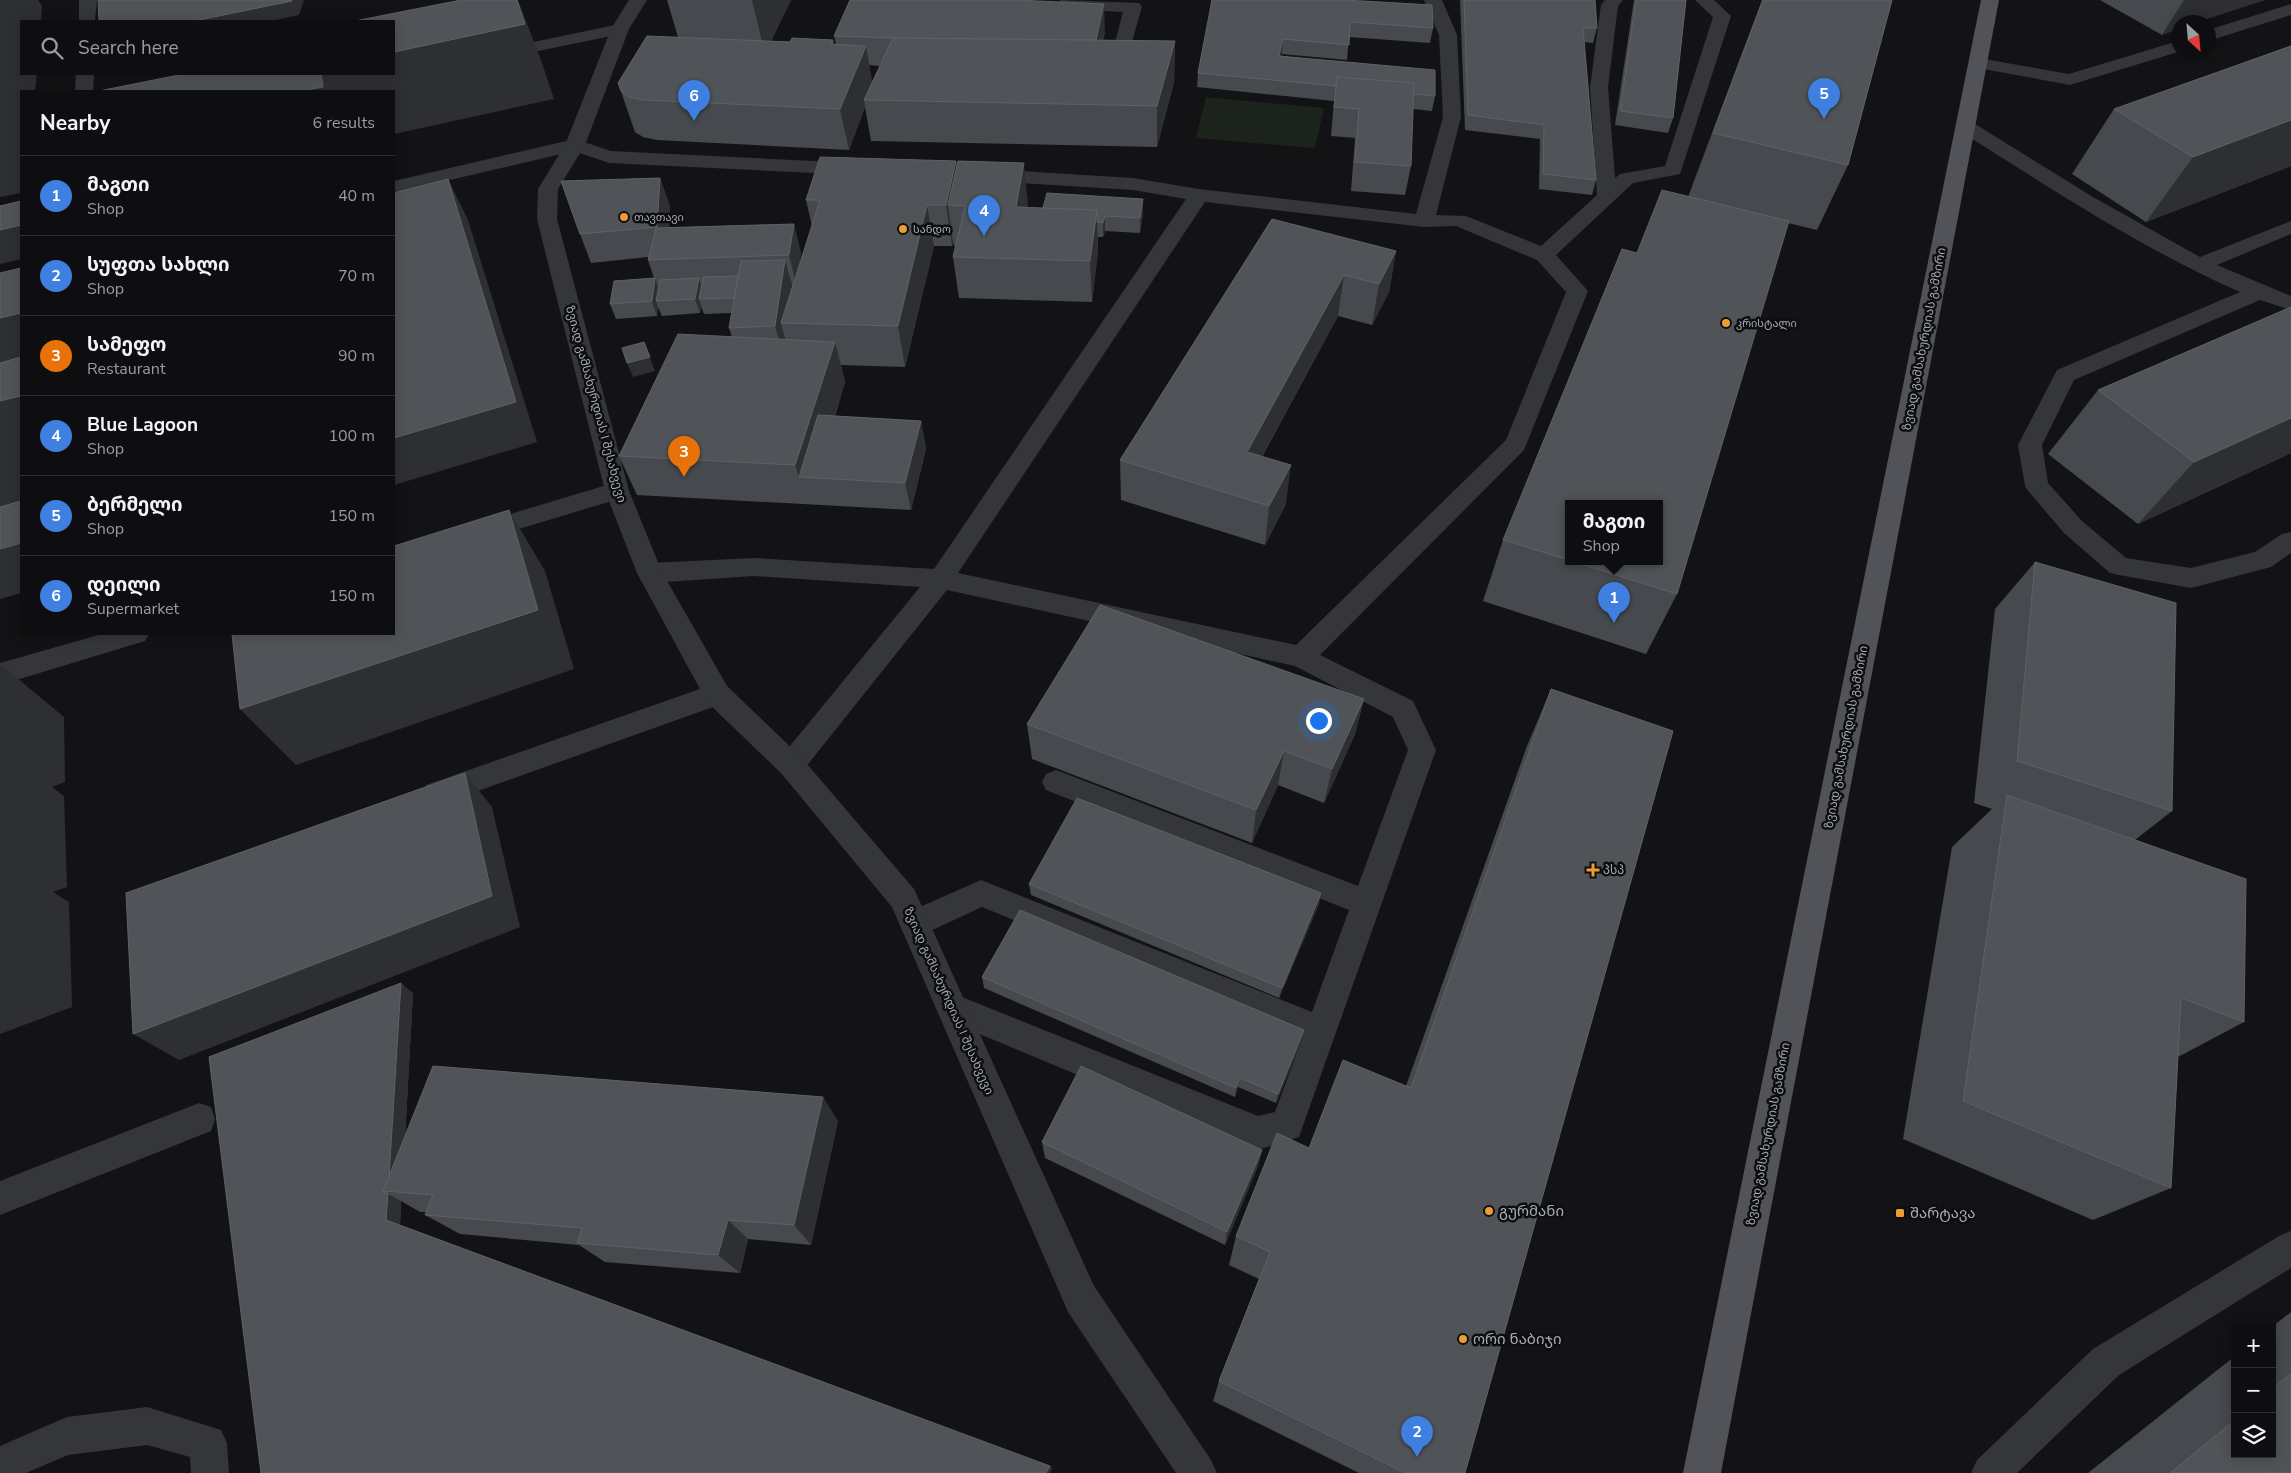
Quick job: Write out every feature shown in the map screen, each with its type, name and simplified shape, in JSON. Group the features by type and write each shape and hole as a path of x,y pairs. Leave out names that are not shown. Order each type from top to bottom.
{"main road":[{"name":"ზვიად გამსახურდიას გამზირი","path":"1702,1473 1990,0"}],"street":[{"path":"87,20 88,0"},
{"name":"ზვიად გამსახურდიას I შესახვევი","path":"638,0 620,29 575,145 548,189 547,219 617,491 650,573 717,694 791,765 903,898 1081,1299 1198,1473"},
{"path":"1424,221 1452,117 1448,35 1433,0"},
{"path":"1607,196 1599,87 1610,5 1614,0"},
{"path":"1544,255 1627,178 1673,170 1722,16 1704,0"},
{"path":"1046,3 1133,7 1116,69"},
{"path":"2216,33 2291,10"},
{"path":"487,56 620,29"},
{"path":"1978,63 2070,80 2171,48"},
{"path":"84,90 85,75"},
{"path":"1966,126 2054,183 2197,266 2257,293 2291,303"},
{"path":"395,187 575,145 609,157 877,170"},
{"path":"967,174 1133,184 1200,195 1424,221 1459,220 1544,255 1577,291 1516,444 1301,657"},
{"path":"791,765 941,579 1200,195"},
{"path":"2197,266 2291,227"},
{"path":"2257,293 2065,375 2030,445 2037,486 2073,527 2119,566 2191,578 2262,560 2291,541"},
{"path":"459,538 617,491"},
{"path":"650,573 754,567 941,579 1301,657 1403,709 1422,750 1287,1125 1258,1134 952,1008"},
{"path":"0,674 133,635"},
{"path":"411,803 717,694"},
{"path":"1056,782 1366,903"},
{"path":"915,924 981,893 1320,1030"},
{"path":"0,1198 200,1118"},
{"path":"1990,1473 2106,1362 2291,1248"},
{"path":"0,1465 67,1436 147,1426 208,1443 210,1473"}],"shaded area":[{"path":"1206,97 1324,108 1315,148 1196,138"}],"building":[{"path":"98,0 292,0 199,20 99,20"},
{"path":"461,0 517,0 525,24 395,52 395,20 360,20"},
{"path":"850,0 1016,0 1104,4 1096,40 834,36"},
{"path":"1212,0 1345,0 1432,5 1433,28 1350,22 1349,45 1283,39 1279,56 1435,70 1435,96 1413,94 1414,83 1337,77 1336,86 1198,73"},
{"path":"1464,0 1595,0 1597,28 1583,28 1596,180 1543,174 1544,125 1468,115"},
{"path":"1636,0 1686,0 1673,118 1620,111"},
{"path":"1763,0 1892,0 1848,165 1713,133"},
{"path":"647,36 790,42 792,38 833,40 831,44 866,46 840,109 643,100 629,97 621,91 618,83"},
{"path":"893,38 1175,41 1157,106 864,100"},
{"path":"2291,46 2291,120 2193,157 2114,109"},
{"path":"179,75 321,75 323,87 306,90 104,90"},
{"path":"1337,77 1414,83 1411,166 1355,162 1359,109 1334,107"},
{"path":"820,157 956,161 946,205 927,205 898,326 781,323 820,200 806,200"},
{"path":"958,161 1024,163 1016,207 1097,210 1090,261 953,257 965,206 948,205"},
{"path":"660,178 657,227 580,234 561,181"},
{"path":"448,179 516,402 395,438 395,193"},
{"path":"1662,190 1789,221 1677,594 1584,565 1663,565 1663,500 1565,500 1565,559 1503,540 1622,249 1637,253"},
{"path":"1047,193 1143,199 1140,218 1105,216 1103,223 1097,222 1097,210 1043,208"},
{"path":"20,201 20,225 0,230 0,206"},
{"path":"1272,219 1396,251 1379,284 1344,275 1247,452 1291,465 1269,506 1120,460"},
{"path":"794,224 789,255 648,260 656,228"},
{"path":"785,260 775,326 729,328 741,261"},
{"path":"20,268 20,313 0,318 0,273"},
{"path":"738,276 734,298 699,299 703,277"},
{"path":"655,278 652,301 610,304 614,281"},
{"path":"699,278 695,299 656,301 660,280"},
{"path":"2291,307 2291,418 2194,462 2098,390"},
{"path":"678,334 835,342 795,465 619,456"},
{"path":"644,342 650,357 627,363 622,348"},
{"path":"20,357 20,396 0,401 0,363"},
{"path":"818,415 921,421 905,483 799,477"},
{"path":"20,501 20,543 0,549 0,507"},
{"path":"509,510 538,610 240,709 232,635 395,635 395,546"},
{"path":"2035,562 2176,603 2172,811 2017,761"},
{"path":"1100,605 1364,699 1332,769 1284,751 1256,810 1027,724"},
{"path":"1551,689 1673,731 1465,1473 1405,1473 1219,1381 1270,1252 1236,1236 1277,1133 1309,1148 1343,1060 1411,1088"},
{"path":"465,773 492,896 133,1034 126,893"},
{"path":"2007,795 2246,879 2244,1022 2181,998 2171,1188 1963,1101"},
{"path":"1077,798 1321,893 1282,988 1029,884"},
{"path":"1020,910 1304,1030 1278,1094 1240,1078 1236,1088 982,977"},
{"path":"401,983 389,1177 383,1191 388,1194 386,1220 1050,1466 1046,1473 261,1473 209,1057"},
{"path":"433,1066 823,1097 794,1225 728,1220 718,1255 577,1243 582,1228 425,1215 433,1195 383,1191"},
{"path":"1081,1066 1262,1150 1227,1232 1042,1142"},
{"path":"2291,1374 2291,1473 2170,1473 2231,1423 2231,1458 2276,1458 2276,1386"}],"place":[{"name":"ბერმელი","path":"1824,119"},
{"name":"დეილი","path":"694,121"},
{"name":"თავთავი","path":"624,217"},
{"name":"სანდო","path":"903,229"},
{"name":"Blue Lagoon","path":"984,236"},
{"name":"კრისტალი","path":"1726,323"},
{"name":"სამეფო","path":"684,477"},
{"name":"მაგთი","path":"1614,623"},
{"name":"პსპ","path":"1593,870"},
{"name":"გურმანი","path":"1489,1211"},
{"name":"შარტავა","path":"1900,1213"},
{"name":"ორი ნაბიჯი","path":"1463,1339"},
{"name":"სუფთა სახლი","path":"1417,1457"}]}
